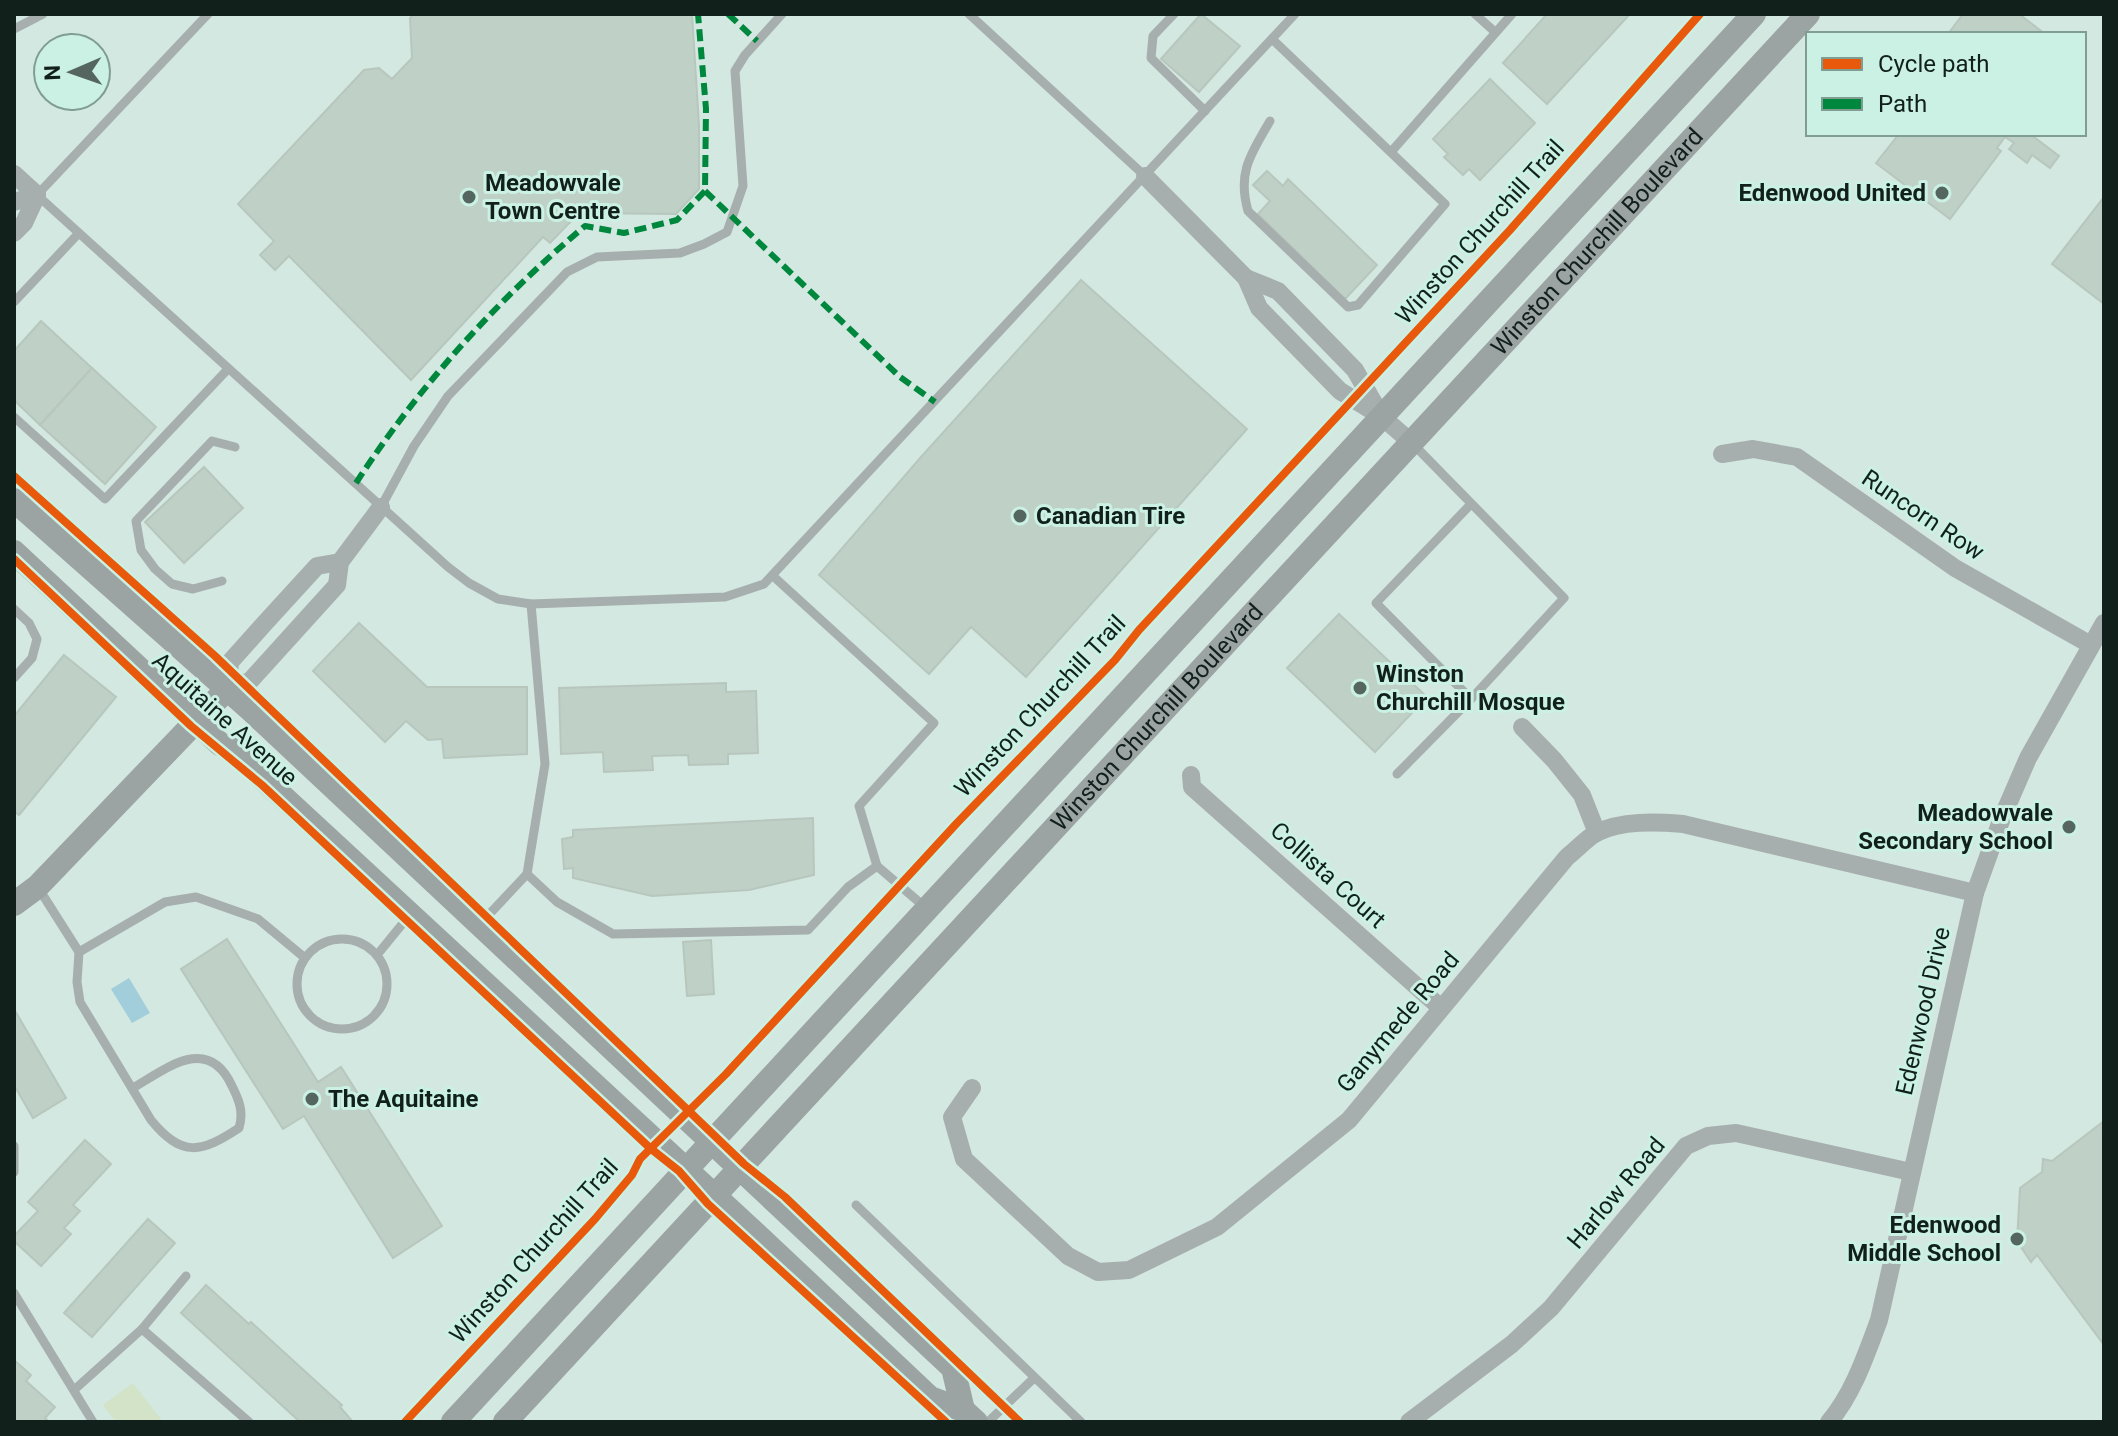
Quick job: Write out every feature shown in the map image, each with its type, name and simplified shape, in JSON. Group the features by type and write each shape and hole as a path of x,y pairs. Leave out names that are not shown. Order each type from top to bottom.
{"main road":[{"name":"Winston Churchill Boulevard","path":"453,1422 1754,14"},
{"name":"Winston Churchill Boulevard","path":"505,1422 1808,14"},
{"name":"Aquitaine Avenue","path":"14,500 228,688 953,1368 969,1416"},
{"name":"Aquitaine Avenue","path":"14,552 220,744 230,748 410,914 930,1398 969,1416"},
{"path":"14,904 37,887 228,688"}],"street":[{"path":"14,174 37,195"},
{"path":"1145,176 1246,278 1259,308 1340,391 1381,416 1412,443"},
{"path":"14,202 37,195"},
{"path":"14,233 24,223 37,195"},
{"name":"Runcorn Row","path":"1722,454 1753,449 1797,457 1955,568 2091,645"},
{"path":"340,562 317,566 230,662 228,688 250,681 337,585 340,562 381,507"},
{"name":"Edenwood Drive","path":"1839,1419 1879,1320 1975,893 2028,758 2104,623"},
{"path":"1522,727 1582,795 1597,833"},
{"name":"Collista Court","path":"1191,775 1192,787 1441,1008"},
{"name":"Ganymede Road","path":"972,1088 952,1117 964,1159 1068,1256 1098,1272 1129,1270 1217,1227 1349,1120 1567,857 1597,833 1625,825 1654,822 1683,824 1975,893"},
{"name":"Harlow Road","path":"1409,1422 1512,1344 1551,1308 1686,1146 1708,1136 1736,1133 1911,1172"}],"lane":[{"path":"14,29 43,14"},
{"path":"208,14 37,195 469,583 498,599 531,604 725,597 764,584 1295,14"},
{"path":"381,507 414,446 448,396 567,272 597,257 680,253 727,232 743,186 735,71 745,55 782,14"},
{"path":"969,14 1145,176"},
{"path":"1174,14 1153,36 1151,58 1205,111"},
{"path":"1475,14 1495,32"},
{"path":"1391,152 1512,14"},
{"path":"1270,121 1244,168 1243,192 1248,211 1348,307 1358,305 1445,204 1272,39"},
{"path":"14,302 78,234"},
{"path":"14,417 105,499 228,369"},
{"path":"222,581 193,589 172,584 155,569 141,550 136,521 212,441 235,447"},
{"path":"1397,774 1564,598 1412,443"},
{"path":"1471,504 1376,603 1471,699"},
{"path":"773,576 934,723 859,806 877,866 926,908"},
{"path":"479,925 527,874 545,764 531,604"},
{"path":"14,609 29,623 37,639 32,658 14,678"},
{"path":"527,874 557,902 613,934 808,930 848,887 877,866"},
{"path":"37,887 79,952 77,982 80,1002 151,1120 164,1137 177,1146 194,1149 204,1147 239,1128 242,1118 239,1101 226,1073 207,1059 193,1058 175,1063 133,1088"},
{"path":"79,952 165,902 196,897 258,919 305,958"},
{"path":"377,955 410,914"},
{"path":"354,940 377,955 385,968 388,983 386,999 367,1023 353,1029 337,1030 322,1025 310,1016 301,1003 297,988 298,973 314,948 327,941 354,940"},
{"path":"14,1146 14,1172"},
{"path":"856,1205 1081,1422"},
{"path":"74,1390 142,1329 186,1276"},
{"path":"14,1293 93,1422"},
{"path":"142,1329 249,1422"},
{"path":"988,1422 1034,1378"}],"green space":[{"path":"133,1383 163,1422 116,1422 103,1405"}],"water":[{"path":"129,978 150,1013 132,1023 111,989"}],"building":[{"name":"Meadowvale Town Centre","path":"414,14 692,14 699,125 699,189 676,214 579,213 550,243 543,237 411,380 289,256 275,270 260,255 274,241 238,204 364,70 379,68 392,79 412,58 410,18"},
{"path":"1201,14 1240,46 1199,92 1161,59"},
{"path":"1547,14 1630,14 1547,104 1503,63"},
{"path":"1963,14 2019,14 2042,32 1950,32"},
{"path":"1490,79 1535,123 1480,180 1469,169 1463,175 1444,157 1448,154 1433,139"},
{"name":"Edenwood United","path":"1897,136 2033,136 2059,156 2050,168 2032,155 2027,163 2009,149 2014,143 2005,137 1997,148 2001,151 1950,219 1876,163"},
{"path":"1267,171 1283,186 1288,179 1377,265 1345,299 1258,214 1270,201 1253,185"},
{"path":"2104,197 2104,304 2052,264"},
{"name":"Canadian Tire","path":"1081,280 1247,429 1026,677 971,627 929,674 819,575"},
{"path":"41,321 92,368 40,425 14,400 14,351"},
{"path":"92,368 156,427 105,484 40,425"},
{"path":"204,467 243,508 184,563 145,522"},
{"path":"1339,614 1427,697 1375,752 1287,668"},
{"path":"359,623 427,687 527,687 527,754 444,758 442,739 428,740 406,721 385,742 313,671"},
{"path":"64,655 116,697 19,815 14,811 14,716"},
{"path":"726,683 726,692 756,691 758,753 728,754 728,764 689,765 688,755 652,756 653,770 604,772 603,752 561,754 559,688"},
{"path":"813,818 814,875 749,890 652,896 573,878 573,868 564,869 562,839 573,837 573,830"},
{"name":"The Aquitaine","path":"227,939 318,1082 341,1067 442,1226 393,1258 304,1116 283,1129 181,969"},
{"path":"711,940 714,994 687,996 683,942"},
{"path":"14,1009 66,1098 33,1118 14,1085"},
{"path":"2104,1121 2104,1345 2037,1255 2031,1262 2017,1241 2020,1188 2042,1172 2043,1159 2052,1161"},
{"path":"85,1140 111,1164 73,1205 80,1211 64,1228 71,1234 41,1266 14,1241 14,1236 38,1211 28,1202"},
{"path":"148,1219 175,1243 92,1337 64,1313"},
{"path":"206,1285 342,1405 340,1407 353,1422 300,1422 181,1313"},
{"path":"14,1360 31,1375 26,1381 55,1407 45,1418 49,1422 14,1422"}],"marked path":[{"path":"356,483 406,412 461,346 490,314 585,226 624,233 677,220 705,191 706,109 698,14"},
{"path":"728,14 757,41"},
{"path":"705,191 900,377 935,402"}],"cycle path":[{"name":"Winston Churchill Trail","path":"405,1422 595,1219 632,1175 640,1159 726,1074 957,823 1115,660 1139,630 1510,230 1700,14"},
{"path":"14,476 215,656 744,1164 785,1197 1020,1422"},
{"path":"14,559 191,726 262,785 650,1148 679,1171 708,1204 946,1422"}],"place":[{"name":"Edenwood United","path":"1942,193"},
{"name":"Meadowvale Town Centre","path":"469,197"},
{"name":"Canadian Tire","path":"1020,516"},
{"name":"Winston Churchill Mosque","path":"1360,688"},
{"name":"Meadowvale Secondary School","path":"2069,827"},
{"name":"The Aquitaine","path":"312,1099"},
{"name":"Edenwood Middle School","path":"2017,1239"}]}
